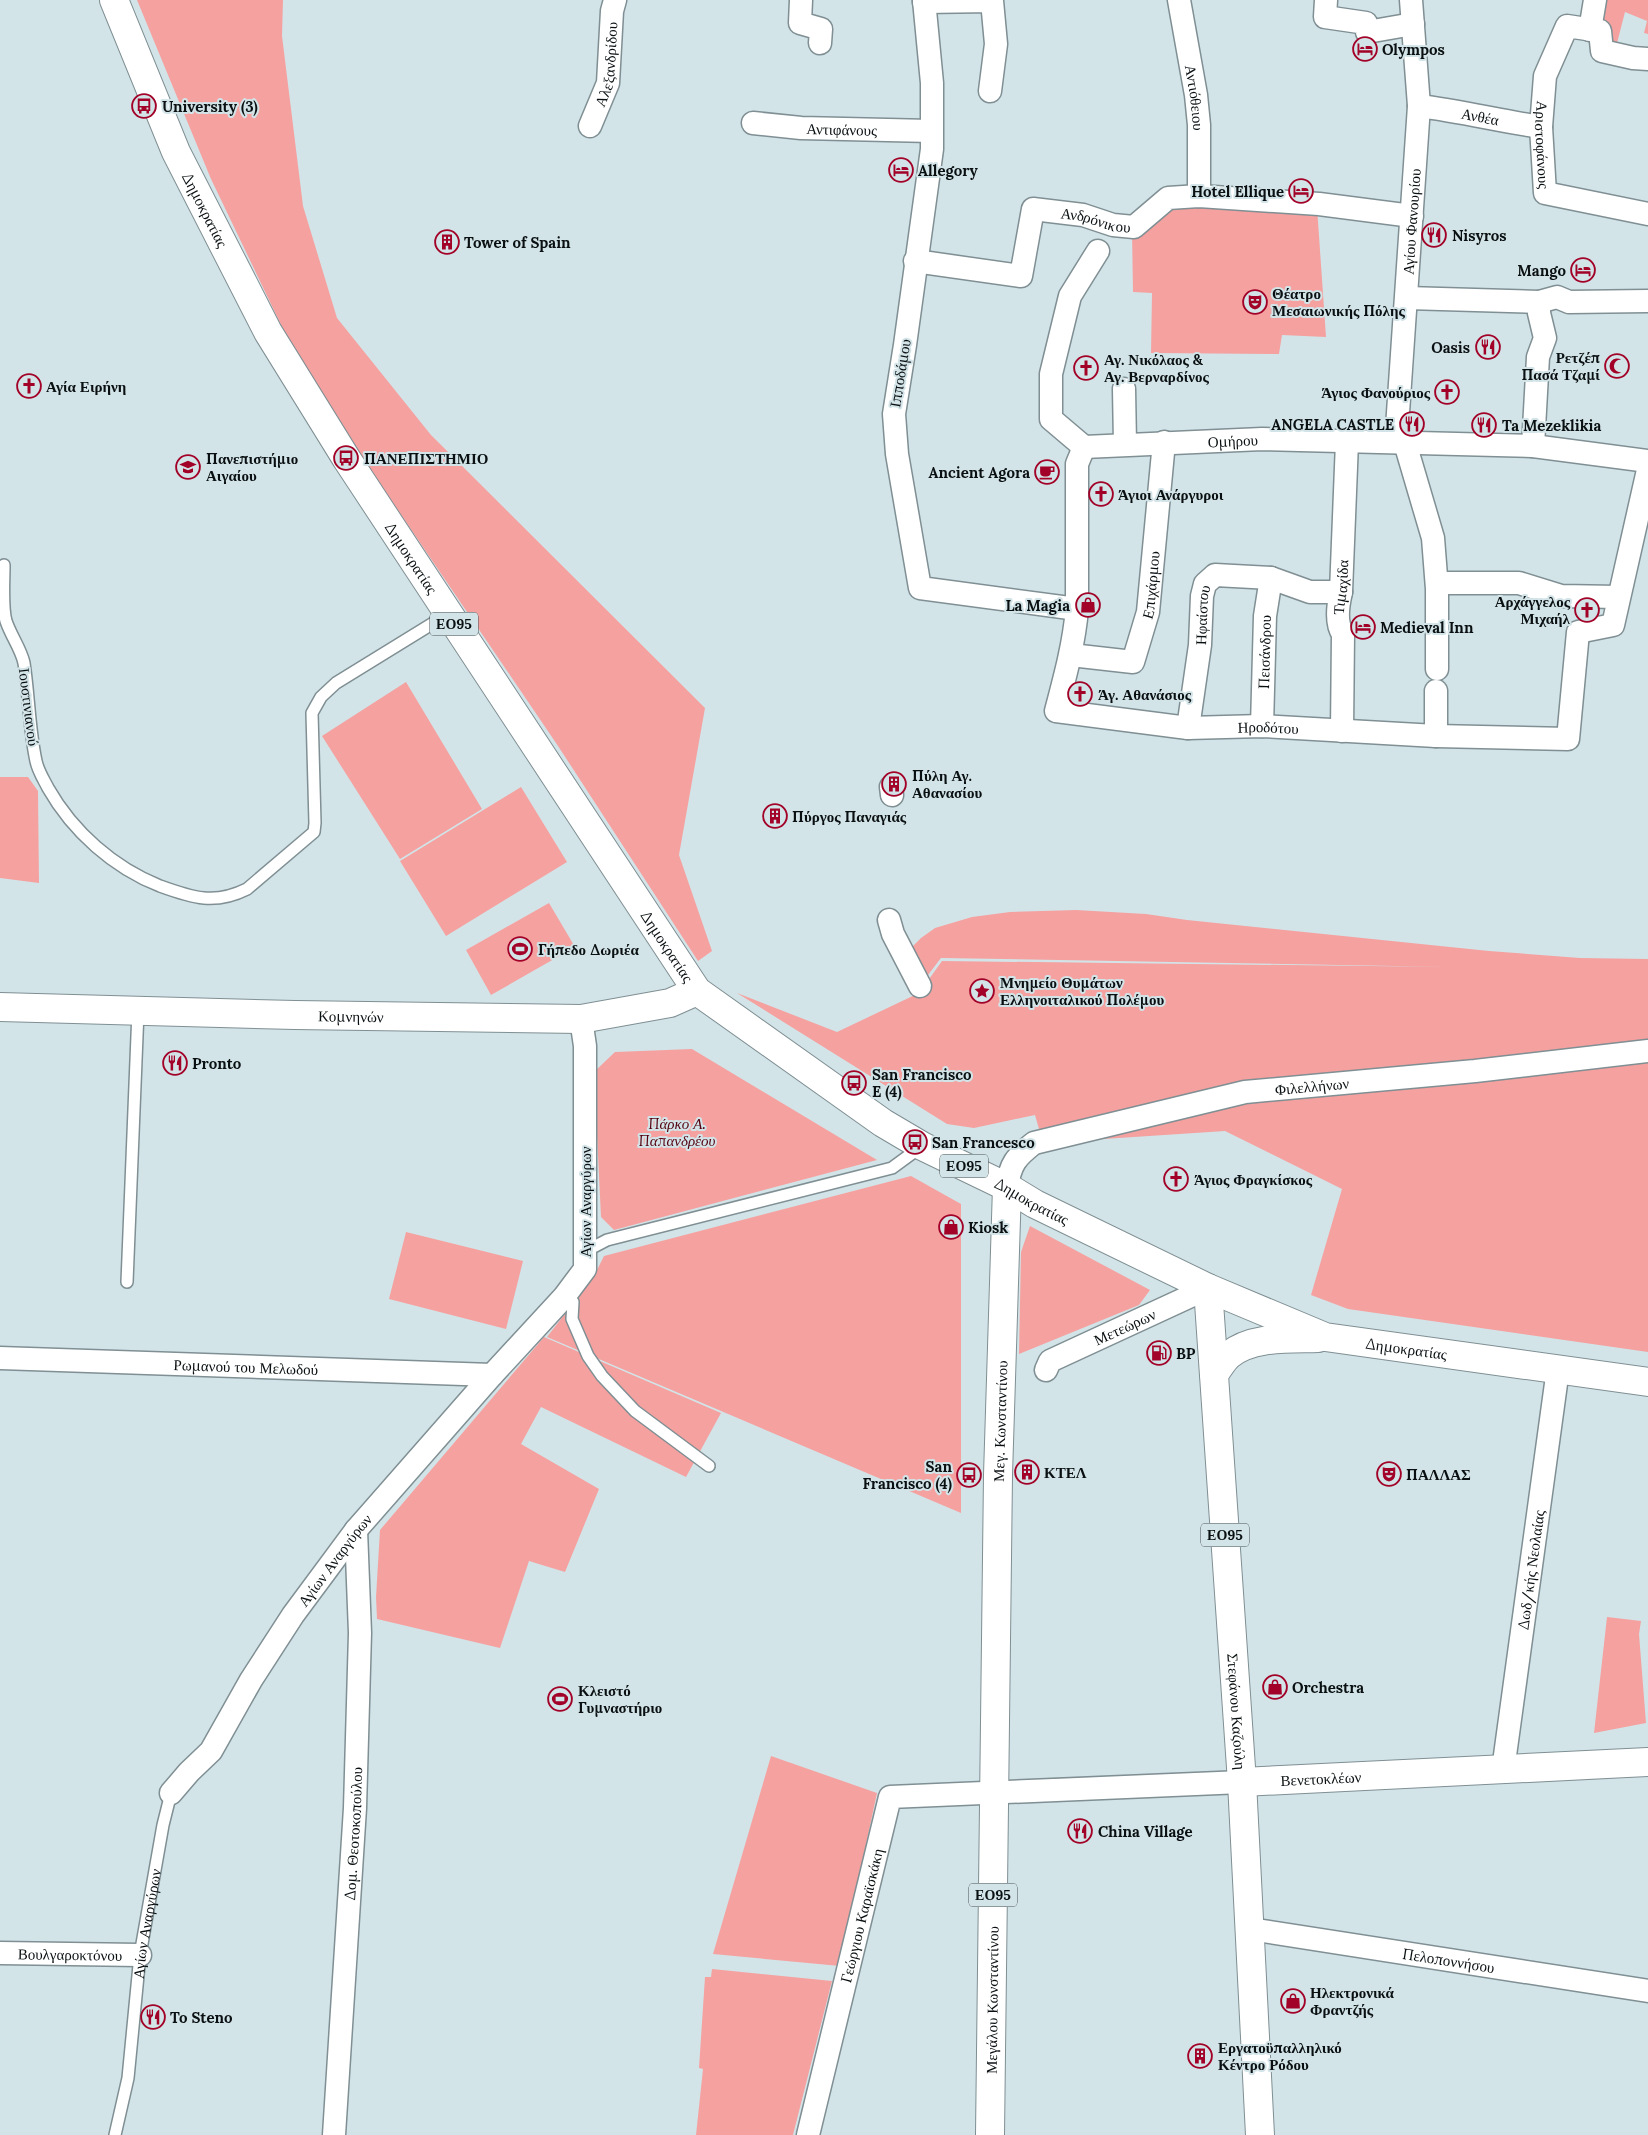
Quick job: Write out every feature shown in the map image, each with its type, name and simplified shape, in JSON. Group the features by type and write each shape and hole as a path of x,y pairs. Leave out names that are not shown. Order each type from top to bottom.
{"main road":[{"name":"Δημοκρατίας","path":"114,0 176,152 268,332 346,458 697,991 883,1123 922,1146 1007,1187 1035,1204 1208,1288 1325,1337 1648,1382"},
{"name":"Κομνηνών","path":"0,1007 138,1012 581,1019 670,1003 697,991"},
{"name":"Μεγ. Κωνσταντίνου","path":"995,1655 1000,1396 1007,1187"},
{"name":"Στεφάνου Καζούλη","path":"1208,1288 1242,1782 1260,2135"},
{"path":"1214,1374 1229,1355 1258,1342 1276,1339 1325,1337"},
{"name":"Μεγάλου Κωνσταντίνου","path":"990,2135 995,1655"},
{"name":"Βενετοκλέων","path":"1242,1782 1648,1762"}],"street":[{"name":"Αλεξανδρίδου","path":"590,126 608,83 612,11 615,0"},
{"path":"801,0 800,23 821,29 820,43"},
{"name":"Αντιόθειου","path":"1179,0 1196,95 1199,125 1199,196"},
{"path":"1326,0 1325,17 1366,23 1367,32 1413,24"},
{"name":"Αγίου Φανουρίου","path":"1400,443 1419,106 1411,0"},
{"path":"1595,0 1590,30 1600,31 1602,51 1648,59"},
{"path":"924,1 992,1 996,44 990,91"},
{"name":"Ιπποδάμου","path":"924,1 932,83 932,149 894,414 897,454 920,588 1077,609"},
{"name":"Αριστοφάνους","path":"1590,30 1567,26 1545,76 1541,128 1545,193 1648,214"},
{"name":"Ανθέα","path":"1419,106 1462,111 1541,128"},
{"name":"Αντιφάνους","path":"753,123 801,128 931,131"},
{"name":"Ανδρόνικου","path":"915,261 1021,276 1033,209 1083,215 1113,225 1134,227 1168,198 1199,196 1319,204 1412,216"},
{"path":"1071,655 1077,609 1077,464 1084,447 1051,419 1051,374 1070,296 1098,250"},
{"path":"1407,298 1539,302 1551,297 1558,297 1568,302 1648,301"},
{"path":"1534,446 1538,358 1545,338 1539,313 1539,302"},
{"path":"1124,389 1125,444"},
{"name":"Ομήρου","path":"1084,447 1262,439 1534,446 1648,461"},
{"name":"Επιχάρμου","path":"1071,655 1133,662 1148,612 1164,442"},
{"name":"Τιμαχίδα","path":"1342,731 1343,634 1338,628 1338,603 1341,592 1346,442"},
{"path":"1400,443 1433,538 1437,583 1437,669"},
{"path":"1437,583 1519,583 1561,596 1618,597 1648,470"},
{"name":"Ηφαίστου","path":"1188,728 1200,646 1202,596 1205,584 1215,575 1271,578 1310,592 1341,592"},
{"name":"Πεισάνδρου","path":"1262,726 1265,616 1271,578"},
{"name":"Ηροδότου","path":"1071,655 1056,711 1188,728 1262,726 1436,736 1568,739 1578,632 1613,625 1618,597"},
{"path":"1436,691 1436,736"},
{"path":"889,920 893,934 920,986"},
{"name":"Αγίων Αναργύρων","path":"171,1793 189,1772 211,1752 251,1680 293,1615 492,1375 564,1297 585,1269 584,1046 581,1019"},
{"name":"Φιλελλήνων","path":"1007,1187 1009,1170 1018,1156 1034,1143 1245,1092 1648,1051"},
{"name":"Μετεώρων","path":"1046,1370 1050,1361 1208,1288"},
{"name":"Ρωμανού του Μελωδού","path":"0,1358 492,1375"},
{"name":"Δωδ/κής Νεολαίας","path":"1503,1770 1558,1369"},
{"name":"Δομ. Θεοτοκοπούλου","path":"334,2135 356,1808 360,1633 357,1536"},
{"name":"Βενετοκλέων","path":"994,1794 1242,1782"},
{"name":"Γεώργιου Καραϊσκάκη","path":"808,2135 890,1796 994,1794"},
{"name":"Πελοποννήσου","path":"1250,1929 1648,1991"},
{"name":"Βουλγαροκτόνου","path":"0,1953 140,1955"}],"lane":[{"name":"Ιουστινιανού","path":"4,565 6,620 23,661 36,762 61,810 86,837 124,868 155,884 182,894 211,899 236,895 247,889 314,832 312,713 321,697 336,682 448,614"},
{"path":"127,1282 138,1012"},
{"path":"586,1251 607,1240 892,1168 922,1146"},
{"path":"564,1297 573,1302 572,1319 588,1356 602,1376 635,1411 708,1466"},
{"name":"Αγίων Αναργύρων","path":"115,2135 128,2078 140,1955 163,1825 171,1793"}],"green space":[{"path":"137,0 283,0 282,36 303,206 337,318 431,435 705,708 679,855 712,951 698,961 558,746 336,419 282,327 211,179"},
{"path":"1601,0 1648,0 1648,34 1644,33 1647,21 1625,12 1616,47 1606,44 1598,18"},
{"path":"1168,202 1317,207 1326,337 1282,335 1279,354 1151,353 1152,293 1133,292 1132,231"},
{"path":"406,682 482,809 400,859 322,736"},
{"path":"0,777 28,777 38,791 39,883 0,878"},
{"path":"521,787 567,862 446,936 400,861"},
{"name":"Γήπεδο Δωριέα","path":"549,903 575,947 491,995 466,950"},
{"path":"1076,910 1146,914 1187,920 1489,951 1580,958 1648,959 1648,1352 1348,1309 1311,1295 1342,1189 1225,1131 1043,1143 1035,1115 974,1128 947,1124 737,993 837,1032 919,993 942,961 1450,967 941,958 925,979 908,951 935,928 972,917 1010,912"},
{"name":"Πάρκο Α. Παπανδρέου","path":"692,1049 877,1160 614,1230 601,1217 594,1072 615,1052"},
{"path":"911,1176 961,1204 961,1513 547,1337 594,1276 604,1256"},
{"path":"1030,1226 1150,1290 1139,1305 1019,1354 1021,1252"},
{"path":"406,1232 523,1261 506,1329 389,1299"},
{"path":"544,1337 721,1413 686,1477 541,1407 521,1444 599,1489 565,1572 529,1561 500,1648 377,1619 376,1597 380,1530"},
{"path":"1607,1617 1641,1621 1639,1634 1646,1723 1594,1733"},
{"path":"771,1756 877,1793 840,1966 713,1954"},
{"path":"712,1969 832,1981 793,2135 696,2135 703,2069 699,2068 705,1977 711,1977"}],"place":[{"name":"Olympos","path":"1365,49"},
{"name":"University (3)","path":"144,106"},
{"name":"Allegory","path":"901,170"},
{"name":"Hotel Ellique","path":"1301,191"},
{"name":"Nisyros","path":"1434,235"},
{"name":"Tower of Spain","path":"447,242"},
{"name":"Mango","path":"1583,270"},
{"name":"Θέατρο Μεσαιωνικής Πόλης","path":"1255,302"},
{"name":"Oasis","path":"1488,347"},
{"name":"Ρετζέπ Πασά Τζαμί","path":"1617,366"},
{"name":"Αγ. Νικόλαος & Αγ. Βερναρδίνος","path":"1086,368"},
{"name":"Αγία Ειρήνη","path":"29,386"},
{"name":"Άγιος Φανούριος","path":"1447,392"},
{"name":"ANGELA CASTLE","path":"1412,424"},
{"name":"Ta Mezeklikia","path":"1484,425"},
{"name":"ΠΑΝΕΠΙΣΤΗΜΙΟ","path":"346,458"},
{"name":"Πανεπιστήμιο Αιγαίου","path":"188,467"},
{"name":"Ancient Agora","path":"1047,472"},
{"name":"Άγιοι Ανάργυροι","path":"1101,494"},
{"name":"La Magia","path":"1088,605"},
{"name":"Αρχάγγελος Μιχαήλ","path":"1587,610"},
{"name":"Medieval Inn","path":"1363,627"},
{"name":"Άγ. Αθανάσιος","path":"1080,694"},
{"name":"Πύλη Αγ. Αθανασίου","path":"894,784"},
{"name":"Πύργος Παναγιάς","path":"775,816"},
{"name":"Γήπεδο Δωριέα","path":"520,949"},
{"name":"Μνημείο Θυμάτων Ελληνοιταλικού Πολέμου","path":"982,991"},
{"name":"Pronto","path":"175,1063"},
{"name":"San Francisco E (4)","path":"854,1083"},
{"name":"San Francesco","path":"915,1142"},
{"name":"Άγιος Φραγκίσκος","path":"1176,1179"},
{"name":"Kiosk","path":"951,1227"},
{"name":"BP","path":"1159,1353"},
{"name":"ΚΤΕΛ","path":"1027,1472"},
{"name":"ΠΑΛΛΑΣ","path":"1389,1474"},
{"name":"San Francisco (4)","path":"969,1475"},
{"name":"Orchestra","path":"1275,1687"},
{"name":"Κλειστό Γυμναστήριο","path":"560,1699"},
{"name":"China Village","path":"1080,1831"},
{"name":"Ηλεκτρονικά Φραντζής","path":"1293,2001"},
{"name":"To Steno","path":"153,2017"},
{"name":"Εργατοϋπαλληλικό Κέντρο Ρόδου","path":"1200,2056"}]}
